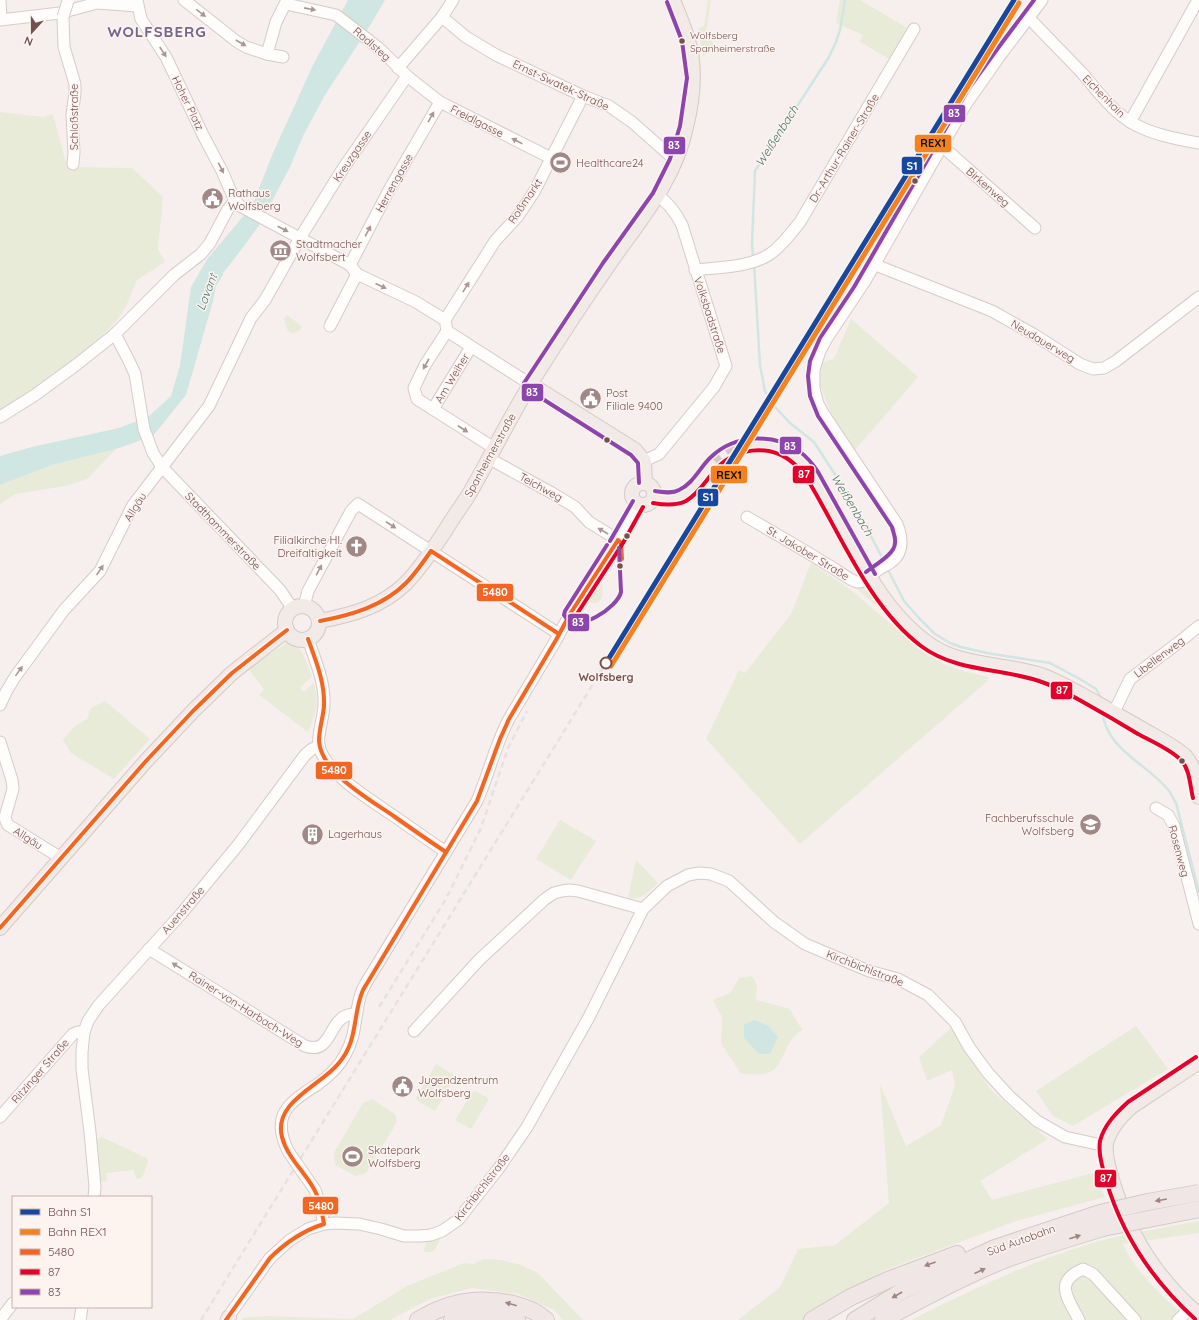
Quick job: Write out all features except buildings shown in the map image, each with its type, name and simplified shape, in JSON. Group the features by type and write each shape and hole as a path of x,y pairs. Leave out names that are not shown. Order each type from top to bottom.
{"highway":[{"name":"Süd Autobahn","path":"883,1320 941,1288 1004,1260 1046,1245 1148,1202 1199,1193"},
{"name":"Süd Autobahn","path":"855,1320 904,1290 995,1248 1102,1221 1199,1209"},
{"path":"812,1320 852,1297 888,1280 958,1254 995,1248"},
{"path":"418,1320 441,1308 484,1300 506,1302 534,1311 546,1320"},
{"path":"452,1320 475,1315 498,1316 517,1320"}],"main road":[{"name":"Spanheimerstraße","path":"320,622 358,612 375,605 390,596 405,584 431,551 468,495 530,384 608,266 658,196 676,161 686,127 692,78 692,65 688,40 673,0"},
{"path":"530,384 636,450 644,461 645,483"},
{"name":"St. Jakober Straße","path":"758,444 779,447 794,455 806,466 873,573 884,600 913,632 934,649 966,661 997,665 1041,675 1058,682 1105,708 1167,744 1186,757 1192,768 1199,797"},
{"path":"654,497 670,499 685,494 710,466"},
{"path":"645,483 653,488 655,494 654,497 653,500 647,504 641,505 634,500 632,492 637,485 645,483"},
{"path":"298,607 310,608 315,611 320,622 317,632 308,639 302,640 296,639 290,635 286,630 285,624 288,613 298,607"},
{"path":"2,923 146,761 193,711 232,673 286,630"},
{"path":"1195,1311 1176,1294 1144,1252 1122,1211 1109,1168 1106,1146 1111,1131 1121,1116 1131,1107 1199,1062"}],"street":[{"path":"0,0 1,20 60,13 95,2 137,3"},
{"path":"184,0 236,41 246,47 284,57"},
{"path":"398,68 442,17 453,0"},
{"path":"873,573 895,559 900,550 902,540 897,524 823,413 816,396 814,370 820,351 827,338 865,280 966,104 1042,0"},
{"path":"1130,122 1198,0"},
{"name":"Schloßstraße","path":"69,1 63,17 64,47 75,84 72,115 74,152 72,164"},
{"name":"Hoher Platz","path":"137,3 141,19 166,57 222,171 235,201"},
{"path":"268,54 276,22 284,6"},
{"name":"Radlsteg","path":"284,6 336,15 382,51 407,76"},
{"name":"Ernst-Swatek-Straße","path":"442,17 466,37 496,55 583,96 609,106 632,122 676,161"},
{"name":"Eichenhain","path":"1029,18 1072,62 1116,111 1130,122 1150,131 1184,141 1199,143"},
{"name":"Dr.-Arthur-Rainer-Straße","path":"695,270 744,264 771,254 784,242 800,222 914,29"},
{"name":"Freidlgasse","path":"407,76 440,102 551,158"},
{"name":"Kreuzgasse","path":"263,304 300,238 342,170 407,76"},
{"name":"Roßmarkt","path":"417,399 414,388 425,364 494,241 518,216 534,192 583,96"},
{"name":"Herrengasse","path":"350,265 389,190 440,102"},
{"name":"Birkenweg","path":"942,146 1035,228"},
{"name":"Volksbadstraße","path":"644,461 659,454 714,387 726,366 682,225 676,213 658,196"},
{"path":"0,417 35,395 115,334 137,310 174,275 201,254 210,243 228,209 235,201 248,210 350,265 357,274 330,326"},
{"name":"Neudauerweg","path":"873,264 992,311 1033,334 1080,364 1093,369 1104,368 1116,361 1199,297"},
{"name":"Am Weiher","path":"357,274 416,302 471,347 530,384"},
{"name":"Allgäu","path":"0,705 15,677 64,610 100,571 133,505 209,406 251,318 263,304"},
{"name":"Stadthammerstraße","path":"115,334 135,374 144,429 153,453 162,467 298,607"},
{"name":"Am Weiher","path":"433,409 471,347"},
{"name":"Am Weiher","path":"417,399 433,409 491,453"},
{"name":"Teichweg","path":"491,453 576,507 589,522 618,540"},
{"path":"298,607 351,511 358,504 559,634"},
{"path":"324,1224 320,1202 314,1190 283,1142 281,1124 283,1115 293,1101 326,1078 344,1057 355,1029 360,996 366,983 477,801 484,786 492,757 502,732 570,614 618,540 638,504"},
{"name":"St. Jakober Straße","path":"747,517 830,565 850,579 857,582 861,581 873,573"},
{"name":"Libellenweg","path":"1105,708 1130,679 1199,626"},
{"path":"308,639 324,693 323,717 319,735 319,746 322,754 338,774 355,789 446,852"},
{"name":"Auenstraße","path":"94,1196 95,1187 90,1132 82,1069 84,1032 88,1022 98,1006 180,914 238,845 305,755 312,749 319,746"},
{"name":"Allgäu","path":"1,747 12,780 13,789 5,817 8,825 61,858"},
{"name":"Rosenweg","path":"1156,808 1168,815 1174,826 1199,924"},
{"name":"Kirchbichlstraße","path":"228,1319 270,1258 290,1240 308,1229 324,1224 359,1224 404,1236 420,1236 430,1235 442,1231 458,1220 499,1168 527,1127 589,1017 643,909 667,886 688,875 699,873 711,874 729,881 774,922 805,944 869,971 898,979 928,995 955,1022 969,1047 988,1073 1037,1121 1065,1137 1106,1146"},
{"path":"414,1031 479,960 545,899 554,893 562,890 578,892 643,909"},
{"name":"Rainer-von-Harbach-Weg","path":"149,949 305,1046 311,1048 319,1047 325,1042 340,1019 357,1013"},
{"name":"Ritzinger Straße","path":"0,1117 73,1034 84,1032"},
{"path":"1078,1320 1065,1291 1066,1282 1073,1274 1083,1269 1093,1274 1135,1320"},
{"path":"0,1320 12,1304"},
{"path":"80,1320 82,1308"},
{"path":"1178,1320 1195,1311"}],"green space":[{"path":"708,0 711,0 706,34 714,46 711,51 703,56 698,29 704,26"},
{"path":"840,0 860,0 909,29 889,59 860,42 863,35 836,23"},
{"path":"0,112 43,117 53,114 67,167 132,168 163,197 158,249 165,262 137,280 126,306 116,322 88,350 0,413"},
{"path":"287,315 302,326 300,330 292,334 290,331 288,332 284,319"},
{"path":"851,319 918,377 854,451 830,411 820,384 821,363 834,359"},
{"path":"116,449 87,479 65,486 15,494 0,504 0,485 52,465"},
{"path":"811,563 851,590 925,653 942,663 963,671 989,677 985,683 800,844 706,739 739,670 745,673 791,614"},
{"path":"600,577 602,580 602,597 599,602 592,603 586,599"},
{"path":"852,585 869,586 896,622"},
{"path":"287,643 292,643 297,646 306,660 312,676 300,688 303,692 314,683 317,703 308,732 259,695 264,690 248,668"},
{"path":"105,701 150,739 114,779 71,753 63,740 74,727 87,719 91,708"},
{"path":"560,820 596,841 571,880 536,859"},
{"path":"636,860 658,883 641,897 633,899 628,898"},
{"path":"752,976 757,985 756,1000 790,1009 802,1030 791,1040 775,1069 767,1073 741,1074 721,1043 722,1017 713,1000 730,993 739,978"},
{"path":"1136,1026 1168,1069 1073,1126 1053,1116 1036,1091"},
{"path":"951,1028 990,1089 1048,1139 980,1181 992,1200 1093,1173 1105,1197 1016,1221 885,1270 803,1320 738,1320 780,1287 798,1249 835,1245 889,1203 880,1084 906,1146 941,1125 955,1086 952,1070 927,1081 919,1057"},
{"path":"436,1064 456,1076 435,1111 415,1099"},
{"path":"474,1090 489,1099 471,1129 455,1120"},
{"path":"372,1099 395,1114 397,1122 366,1173 355,1176 335,1165 334,1153 363,1103"},
{"path":"102,1137 146,1158 148,1162 142,1178 136,1179 134,1170 106,1173 107,1181 99,1181 96,1143 98,1138"},
{"path":"1199,1221 1199,1233 1123,1244 1143,1276 1189,1320 911,1320 955,1298 1045,1259 1118,1236"},
{"path":"428,1239 440,1239 434,1251 424,1251 426,1241"},
{"path":"483,1259 501,1260 521,1265 538,1273 583,1320 563,1320 554,1310 518,1294 472,1288 430,1299 390,1320 242,1320 242,1318 265,1316 353,1319 407,1286 464,1263 474,1264"}],"water":[{"name":"Lavant","path":"348,0 385,0 325,95 260,224 223,273 216,286 186,395 153,436 116,449 52,465 0,485 0,456 32,447 119,428 148,417 171,396 180,366 191,287 208,258 252,206 273,153 313,65"},
{"path":"755,1020 768,1026 778,1037 770,1054 759,1054 744,1038 744,1024"}],"waterway":[{"name":"Weißenbach","path":"753,257 752,244 755,171 829,57 840,30 845,0"},
{"name":"Weißenbach","path":"754,264 760,365 765,391 776,408 790,423 814,442 862,519 885,563"},
{"name":"Weißenbach","path":"887,568 904,601 935,634 950,643 961,647 987,653 1050,663 1096,689 1100,696 1100,700"},
{"name":"Weißenbach","path":"1102,711 1105,725 1120,747 1161,782 1170,792 1176,803 1199,892"}],"tunnel":[{"path":"710,466 726,453 738,447 758,444"}],"railway":[{"path":"201,1320 606,663"},
{"path":"379,1007 446,899 481,828 508,748 527,711"}],"rail line":[{"name":"S1","path":"606,663 1014,0"},
{"name":"REX1","path":"611,666 1019,3"}],"transit line":[{"name":"83","path":"866,572 892,551 895,543 892,527 818,416 810,396 808,376 810,361 820,338 854,287 969,88 1034,0"},
{"name":"83","path":"639,483 638,463 631,455 527,389 524,383 603,263 653,193 670,159 680,126 687,78 682,41 667,2"},
{"name":"83","path":"655,491 673,492 684,487 692,480 711,457 721,449 731,444 743,440 766,439 789,445 802,453 816,469 875,574"},
{"name":"87","path":"653,503 670,505 686,501 695,494 718,467 725,461 743,452 761,450 771,452 788,459 798,467 806,477 856,567 870,589 902,630 921,646 949,661 1039,681 1072,696 1178,757 1187,769 1193,798"},
{"name":"83","path":"610,541 633,501"},
{"name":"87","path":"575,617 623,543 643,507"},
{"name":"5480","path":"226,1320 270,1258 295,1238 324,1224 318,1197 310,1182 284,1144 281,1125 284,1114 291,1104 330,1072 345,1055 352,1037 357,1009 363,990 477,801 509,719 570,614 618,540 621,543 622,559"},
{"name":"83","path":"607,545 565,611 564,615 570,621 587,621 596,617 613,605 618,598 621,592 619,548"},
{"name":"5480","path":"431,551 559,634"},
{"name":"5480","path":"320,621 344,616 377,604 387,598 410,579 431,551"},
{"name":"5480","path":"0,928 146,761 193,711 232,673 287,630"},
{"name":"5480","path":"308,639 323,689 324,706 319,741 322,753 328,764 338,775 361,794 446,852"},
{"name":"87","path":"1195,1319 1153,1273 1130,1238 1121,1220 1106,1180 1100,1156 1100,1141 1107,1125 1128,1102 1196,1057"}],"place":[{"name":"Wolfsberg Spanheimerstraße","path":"682,41"},
{"name":"Healthcare24","path":"560,163"},
{"name":"Rathaus Wolfsberg","path":"212,199"},
{"name":"Stadtmacher Wolfsbert","path":"280,250"},
{"name":"Post Filiale 9400","path":"591,399"},
{"name":"Filialkirche Hl. Dreifaltigkeit","path":"357,546"},
{"name":"Wolfsberg","path":"606,663"},
{"name":"Fachberufsschule Wolfsberg","path":"1090,824"},
{"name":"Lagerhaus","path":"312,834"},
{"name":"Jugendzentrum Wolfsberg","path":"402,1086"},
{"name":"Skatepark Wolfsberg","path":"352,1156"}],"district":[{"name":"WOLFSBERG","path":"157,32"}]}
